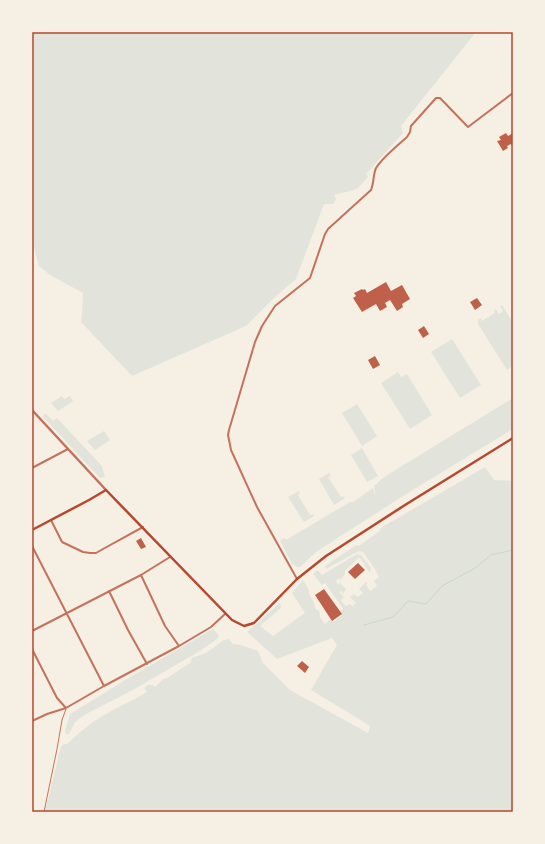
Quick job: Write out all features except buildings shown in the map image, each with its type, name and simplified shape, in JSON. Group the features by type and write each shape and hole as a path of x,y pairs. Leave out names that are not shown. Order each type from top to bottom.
{"main road":[{"path":"32,530 106,490 225,614 236,623 244,626 254,623 297,579 328,556 393,512 513,438"}],"street":[{"path":"297,579 257,507 231,450 229,442 229,430 257,335 275,306 310,278 328,229 371,190 375,171 379,164 407,136 410,132 411,126 436,98 440,98 468,127 513,93"},
{"path":"32,410 69,448 106,490"},
{"path":"32,468 69,448"},
{"path":"51,520 62,542 83,552 90,553 103,549 143,527"},
{"path":"32,546 104,686"},
{"path":"32,631 141,575 171,556"},
{"path":"141,575 165,626 179,646"},
{"path":"109,591 147,664"},
{"path":"32,721 66,708 147,664 212,627 225,614"},
{"path":"32,649 57,698 66,708"}],"lane":[{"path":"44,812 62,720 66,708"}],"shaded area":[{"path":"32,32 476,32 401,126 403,133 366,174 368,177 357,189 334,195 336,199 333,204 324,204 296,279 275,297 246,326 132,376 81,322 83,293 50,275 39,266 32,240"},
{"path":"502,305 513,323 513,366 507,370 478,324 478,320 481,318 482,321 495,313 494,310 496,309 499,314 503,311 500,306"},
{"path":"452,339 481,385 460,398 431,352"},
{"path":"398,372 401,377 407,374 432,415 410,429 381,383"},
{"path":"62,396 64,399 70,396 73,401 58,411 51,403"},
{"path":"513,398 513,429 403,496 316,552 300,567 292,564 280,541 284,538 286,540 350,502 353,502 373,488 376,498 374,486 384,477"},
{"path":"357,404 377,436 362,446 342,413"},
{"path":"45,413 53,421 57,418 102,466 105,477 100,478 43,417"},
{"path":"104,431 110,440 95,450 87,441"},
{"path":"362,448 378,476 367,482 351,455"},
{"path":"485,467 494,480 513,481 513,812 45,812 61,746 67,744 85,728 101,717 147,692 144,688 148,685 153,685 155,687 163,679 190,663 192,658 206,653 224,640 229,639 233,644 258,651 263,663 290,690 368,733 370,726 311,690 337,645 332,638 277,659 247,632 280,603 281,608 260,626 273,636 305,613 292,593 303,580 309,590 309,594 316,610 318,610 320,617 325,624 331,619 333,622 342,615 340,611 343,609 325,583 322,585 313,574 318,570 322,575 357,554 361,555 371,568 370,573 360,558 358,558 345,571 345,574 340,580 338,578 336,581 346,589 343,594 341,591 339,592 344,597 341,600 346,606 350,604 353,606 356,603 350,597 354,594 358,597 363,593 359,589 366,582 366,585 370,591 377,586 374,581 379,577 375,569 363,552 359,551 326,569 325,566 355,546 359,546 381,530 379,529"},
{"path":"329,473 331,476 328,477 341,497 343,496 345,498 334,505 319,479"},
{"path":"299,491 300,494 298,495 310,515 313,514 314,516 304,522 288,497"},
{"path":"213,629 219,635 217,639 200,651 131,691 86,714 75,722 69,734 66,734 65,731 70,714"}],"waterway":[{"path":"364,625 393,617 408,601 426,604 442,586 475,568 491,555 513,550"}]}
